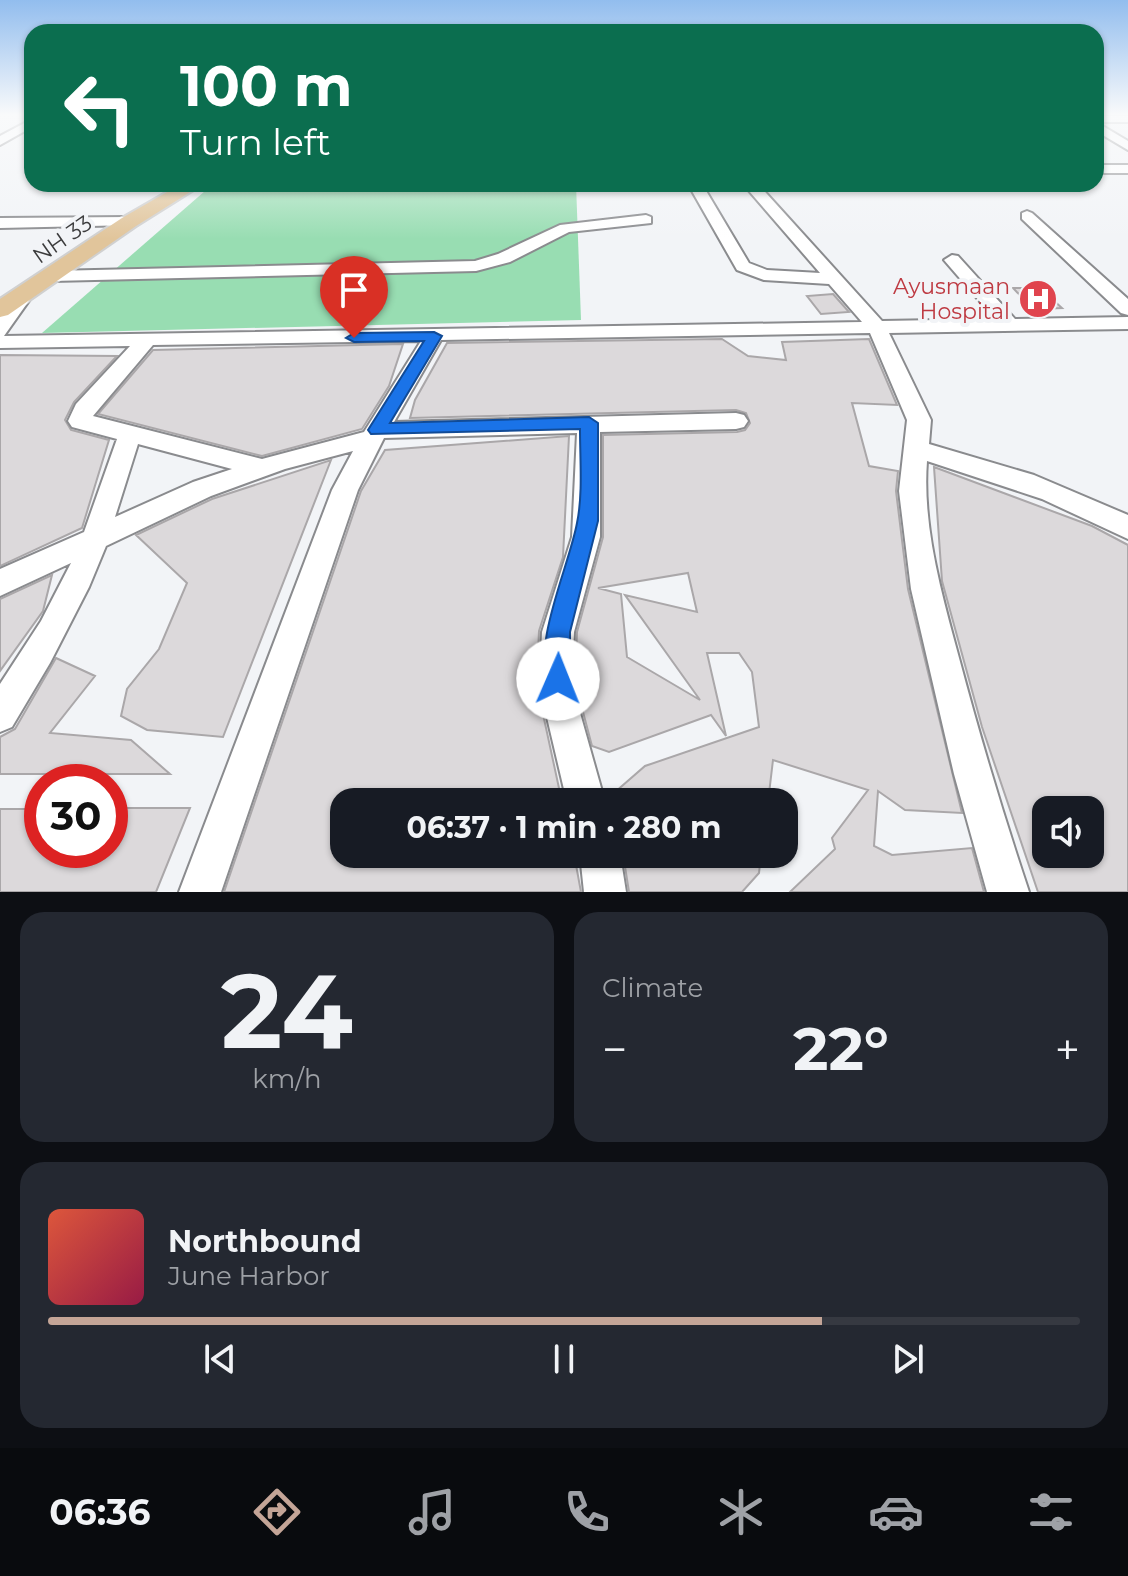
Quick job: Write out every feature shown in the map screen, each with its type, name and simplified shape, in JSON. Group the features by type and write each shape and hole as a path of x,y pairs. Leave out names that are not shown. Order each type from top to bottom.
{"main road":[{"name":"NH 33","path":"0,310 129,222 180,192"}],"street":[{"path":"1104,169 1128,169"},
{"path":"700,192 743,266 764,275 836,279"},
{"path":"757,192 877,327 919,420 912,491 926,589 972,774 1008,892"},
{"path":"1027,216 1127,321"},
{"path":"52,276 476,266 504,258 566,228 646,220"},
{"path":"0,223 129,222"},
{"path":"952,260 1010,325"},
{"path":"0,331 24,295"},
{"path":"0,342 1127,321"},
{"path":"200,892 345,490 374,434 434,336"},
{"path":"146,341 79,418 92,426 263,468"},
{"path":"0,583 202,489 374,434 589,423 736,421"},
{"path":"582,788 563,713 557,654 562,619 586,537 589,423"},
{"path":"0,715 59,619 95,538 122,449 130,436"},
{"path":"916,449 978,466 1052,492 1128,528"},
{"path":"602,868 605,892"}],"green space":[{"path":"204,192 576,192 581,320 42,333"}],"building":[{"path":"1013,288 1040,288 1062,308 1033,309"},
{"path":"833,294 849,312 821,314 807,296"},
{"path":"722,339 748,356 786,360 782,342 869,339 897,405 852,403 869,466 898,471 896,491 908,589 962,813 905,810 878,791 874,846 892,855 972,848 984,892 790,892 835,849 832,838 868,790 773,760 770,788 620,788 645,766 759,727 752,672 739,653 707,653 726,736 711,715 609,752 592,746 583,712 576,654 577,632 603,537 603,435 737,432 745,430 750,423 746,413 736,410 410,418 415,400 447,343","holes":["688,573 697,612 625,595 700,700 627,657 621,594 598,588"]},
{"path":"403,344 389,386 362,429 262,456 98,414 153,350"},
{"path":"0,355 117,356 74,402 65,420 71,430 109,440 82,528 0,566"},
{"path":"569,436 563,557 539,631 538,654 543,714 559,788 330,788 330,868 577,868 581,892 224,892 361,491 385,450"},
{"path":"331,460 223,737 147,730 121,716 127,689 159,649 187,583 136,535 212,499"},
{"path":"934,467 1092,526 1128,545 1128,892 1038,892 982,727 942,581"},
{"path":"52,575 43,611 0,671 0,599"},
{"path":"56,658 95,676 50,733 131,740 170,774 128,774 128,764 24,764 24,774 0,774 0,737 15,729"},
{"path":"128,808 190,808 156,892 0,892 0,809 24,809 24,868 128,868"},
{"path":"625,868 760,868 759,873 742,892 629,892"}],"place":[{"name":"Ayusmaan Hospital","path":"1038,299"}],"route":[{"path":"354,338 434,336 377,430 589,423 588,521 558,632 558,679"}]}
